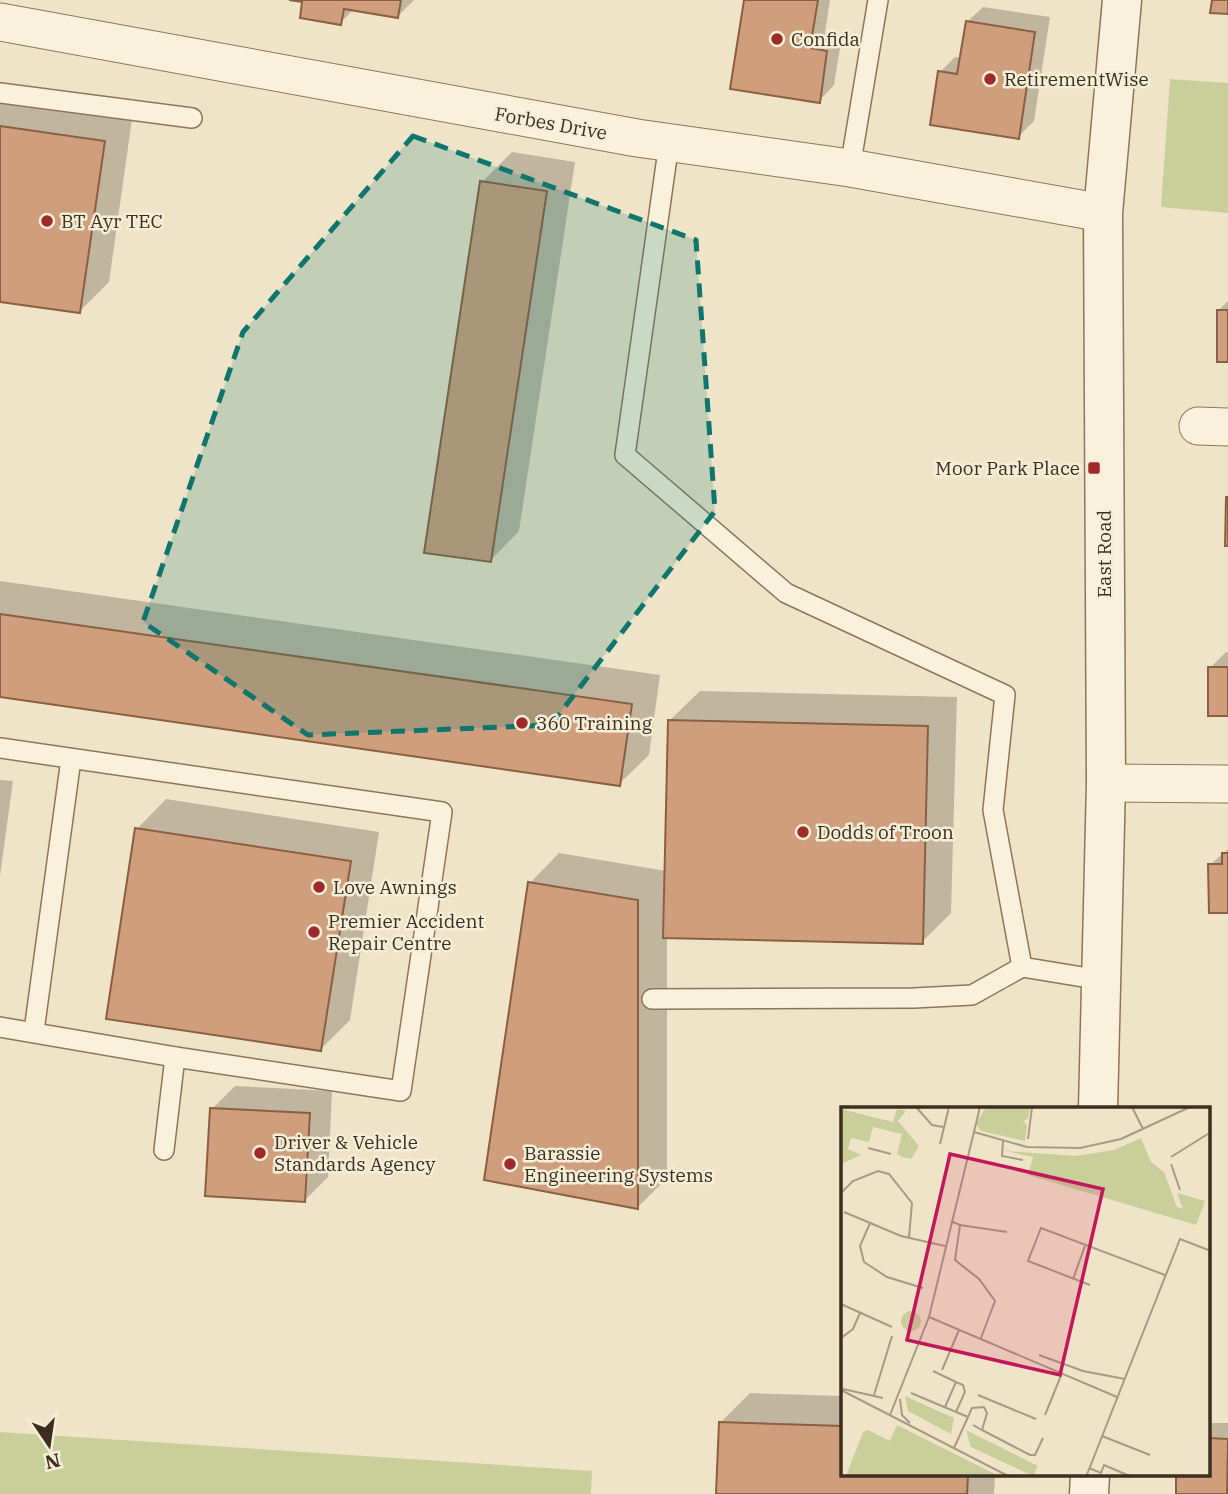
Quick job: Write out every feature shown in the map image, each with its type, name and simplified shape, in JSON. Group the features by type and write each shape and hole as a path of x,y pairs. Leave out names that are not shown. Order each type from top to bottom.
{"street":[{"name":"East Road","path":"1098,1107 1106,783 1103,213 1122,0"},
{"name":"Forbes Drive","path":"0,22 669,144 850,168 1103,213"},
{"path":"1106,783 1228,784"},
{"path":"1090,1476 1090,1494"}],"lane":[{"path":"850,168 878,0"},
{"path":"0,93 192,118"},
{"path":"669,144 625,455 786,593 1005,695 993,810 1022,967"},
{"path":"0,748 442,812 401,1091 0,1027"},
{"path":"34,1031 72,759"},
{"path":"652,999 914,998 972,995 1022,967 1101,980"},
{"path":"164,1150 175,1057"}],"highlighted area":[{"path":"413,136 696,240 715,511 551,725 308,735 143,622 243,332"}],"green space":[{"path":"1170,79 1228,83 1228,213 1161,207"},
{"path":"0,1432 592,1471 591,1494 0,1494"}],"building":[{"path":"289,0 401,0 398,18 344,9 341,25 300,18 302,2"},
{"path":"744,0 818,0 810,48 827,51 820,103 730,89"},
{"path":"1212,0 1228,0 1228,14 1210,13"},
{"path":"966,21 1035,32 1019,139 930,125 938,71 957,74"},
{"name":"BT Ayr TEC","path":"0,126 105,141 80,313 0,302"},
{"path":"480,181 547,191 491,562 424,553"},
{"path":"1217,310 1228,310 1228,362 1217,362"},
{"path":"1228,497 1228,546 1225,546"},
{"path":"0,614 632,704 620,786 0,697"},
{"path":"1208,667 1228,667 1228,716 1208,716"},
{"path":"668,720 928,726 923,944 663,938"},
{"path":"135,828 351,861 321,1051 106,1019"},
{"path":"1222,853 1228,853 1228,913 1209,913 1208,864 1222,864"},
{"path":"528,882 638,900 638,1209 484,1180"},
{"path":"210,1108 310,1113 305,1202 205,1196"},
{"path":"719,1422 841,1426 841,1476 968,1476 967,1494 716,1494"},
{"path":"1210,1438 1228,1439 1227,1494 1176,1494 1176,1476 1210,1476"}],"place":[{"name":"Confida","path":"777,39"},
{"name":"RetirementWise","path":"990,79"},
{"name":"BT Ayr TEC","path":"47,221"},
{"name":"Moor Park Place","path":"1094,468"},
{"name":"360 Training","path":"522,723"},
{"name":"Dodds of Troon","path":"803,832"},
{"name":"Love Awnings","path":"319,887"},
{"name":"Premier Accident Repair Centre","path":"314,932"},
{"name":"Driver & Vehicle Standards Agency","path":"260,1153"},
{"name":"Barassie Engineering Systems","path":"510,1164"}]}
